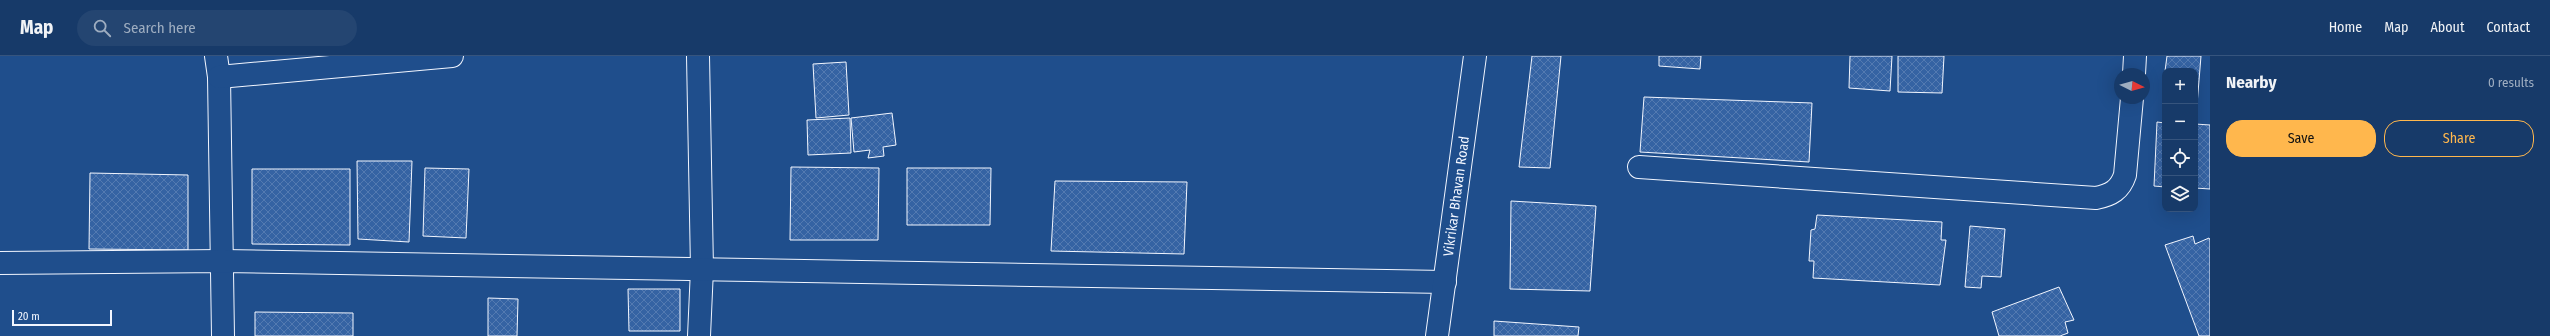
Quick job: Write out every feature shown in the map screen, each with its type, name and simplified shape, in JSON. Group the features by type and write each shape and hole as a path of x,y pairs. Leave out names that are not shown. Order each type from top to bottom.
{"street":[{"path":"223,336 223,261 217,66 452,56"},
{"path":"698,56 702,268 699,336"},
{"name":"Vikrikar Bhavan Road","path":"1438,336 1475,56"},
{"path":"2134,68 2135,56"},
{"path":"1639,167 2096,198 2114,192 2122,185 2125,175 2131,104"},
{"path":"0,262 223,261 702,268 1445,282"}],"building":[{"path":"1532,56 1561,56 1550,168 1519,167"},
{"path":"1659,56 1701,56 1700,69 1659,66"},
{"path":"1850,56 1892,56 1890,91 1849,88"},
{"path":"1898,56 1944,56 1942,93 1898,92"},
{"path":"2167,56 2201,56 2198,93 2198,68 2165,68"},
{"path":"846,62 849,115 816,118 813,64"},
{"path":"1644,97 1812,103 1809,162 1640,152"},
{"path":"892,113 896,145 883,147 884,156 868,158 870,150 854,152 851,118"},
{"path":"850,118 851,153 808,155 807,120"},
{"path":"2157,122 2162,123 2162,187 2154,186"},
{"path":"2198,124 2210,125 2210,189 2198,188"},
{"path":"357,161 412,161 409,242 358,239"},
{"path":"791,167 879,168 878,240 790,240"},
{"path":"425,168 469,169 466,238 423,236"},
{"path":"907,168 991,168 990,225 907,225"},
{"path":"252,169 350,169 350,245 252,244"},
{"path":"90,173 188,175 188,250 89,249"},
{"path":"1055,181 1187,182 1184,254 1051,251"},
{"path":"1511,201 1596,206 1590,291 1510,289"},
{"path":"1817,215 1942,222 1941,240 1946,240 1940,285 1813,278 1814,261 1809,261 1811,230 1815,229"},
{"path":"1970,226 2005,229 2001,277 1982,276 1981,288 1965,287"},
{"path":"2193,236 2195,244 2209,238 2210,240 2210,336 2199,336 2165,245"},
{"path":"2059,287 2074,320 2065,322 2068,333 2060,336 1999,336 1992,312"},
{"path":"628,289 680,289 680,331 629,331"},
{"path":"488,298 518,299 517,336 488,336"},
{"path":"255,312 353,313 353,336 255,336"},
{"path":"1494,321 1579,327 1578,336 1494,336"}]}
